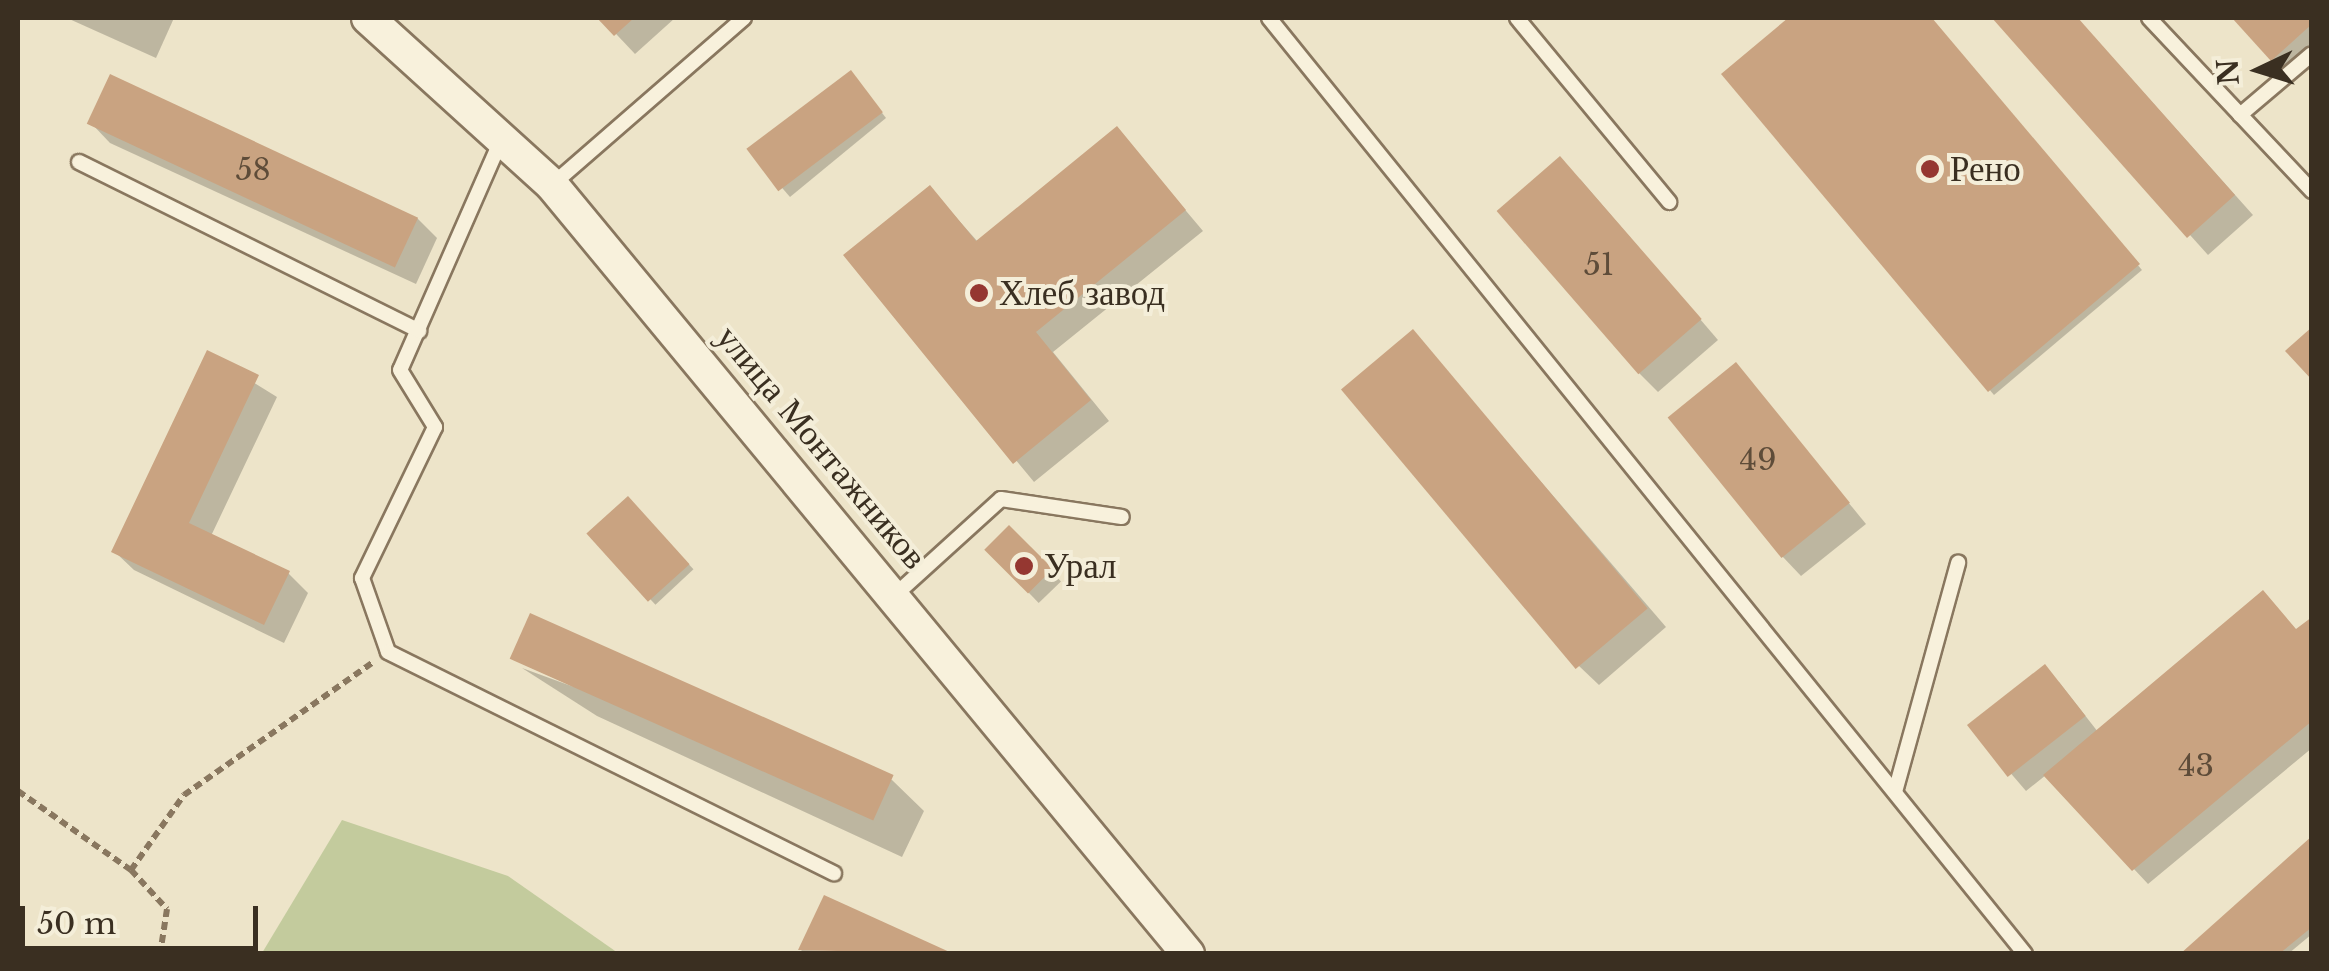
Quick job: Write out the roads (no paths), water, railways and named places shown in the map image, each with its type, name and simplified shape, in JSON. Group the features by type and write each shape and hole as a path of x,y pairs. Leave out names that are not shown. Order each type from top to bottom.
{"street":[{"name":"улица Монтажников","path":"368,18 504,134 552,184 1188,954"}],"lane":[{"path":"552,184 744,18"},
{"path":"1269,18 2025,954"},
{"path":"1517,18 1669,202"},
{"path":"2149,18 2312,191"},
{"path":"2240,115 2312,54"},
{"path":"504,134 400,370 435,427 362,578 388,652 834,872"},
{"path":"79,162 419,331"},
{"path":"893,596 1001,499 1122,517"},
{"path":"1895,792 1958,564"}],"place":[{"name":"Рено","path":"1930,169"},
{"name":"Хлеб завод","path":"979,293"},
{"name":"Урал","path":"1024,566"}]}
